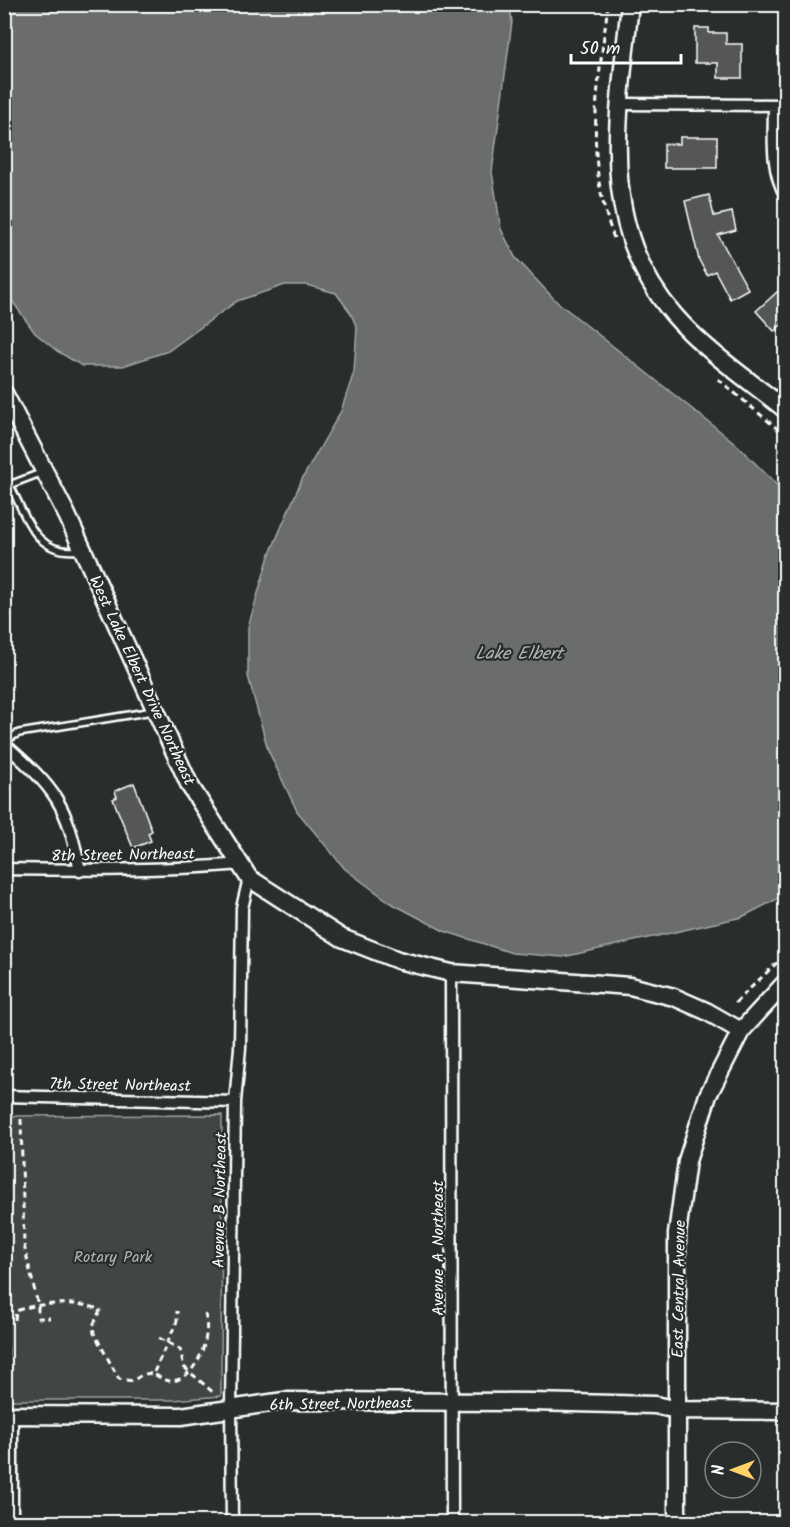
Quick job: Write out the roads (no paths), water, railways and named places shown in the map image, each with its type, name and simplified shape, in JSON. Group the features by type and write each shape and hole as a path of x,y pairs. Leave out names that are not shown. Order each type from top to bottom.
{"street":[{"path":"630,4 616,144 617,179 628,233 651,282 674,316 786,410"},
{"path":"620,104 786,105"},
{"path":"774,105 773,148 780,188 786,196"},
{"name":"West Lake Elbert Drive Northeast","path":"4,393 83,549 190,786 245,871 342,938 398,960 451,973 630,986 674,997 706,1011 741,1031"},
{"path":"4,743 56,796 68,818 80,871"},
{"name":"8th Street Northeast","path":"4,869 80,871 194,868 245,871"},
{"name":"Avenue B Northeast","path":"232,1522 231,1407 235,1102 240,1048 242,908 245,871"},
{"name":"Avenue A Northeast","path":"451,973 454,1402 452,1522"},
{"name":"East Central Avenue","path":"677,1522 677,1234 687,1161 708,1095 741,1031 786,982"},
{"name":"7th Street Northeast","path":"4,1096 235,1102"},
{"name":"6th Street Northeast","path":"7,1408 181,1416 284,1401 654,1405 677,1410 786,1410"},
{"path":"7,1408 8,1498 12,1522"}],"lane":[{"path":"45,471 7,486 32,528 46,546 66,552 83,549"},
{"path":"4,743 19,733 157,710"},
{"path":"5,1349 7,1408"}],"water":[{"name":"Lake Elbert","path":"4,5 510,5 512,22 492,172 501,229 515,257 556,301 735,443 785,493 785,895 742,917 563,957 512,953 444,931 391,903 345,869 297,811 268,750 248,676 248,627 269,556 302,479 341,411 354,372 357,328 350,312 336,293 306,285 285,285 237,301 168,351 123,366 82,366 57,351 35,333 5,291"}],"park label":[{"name":"Rotary Park","path":"113,1256"}]}
